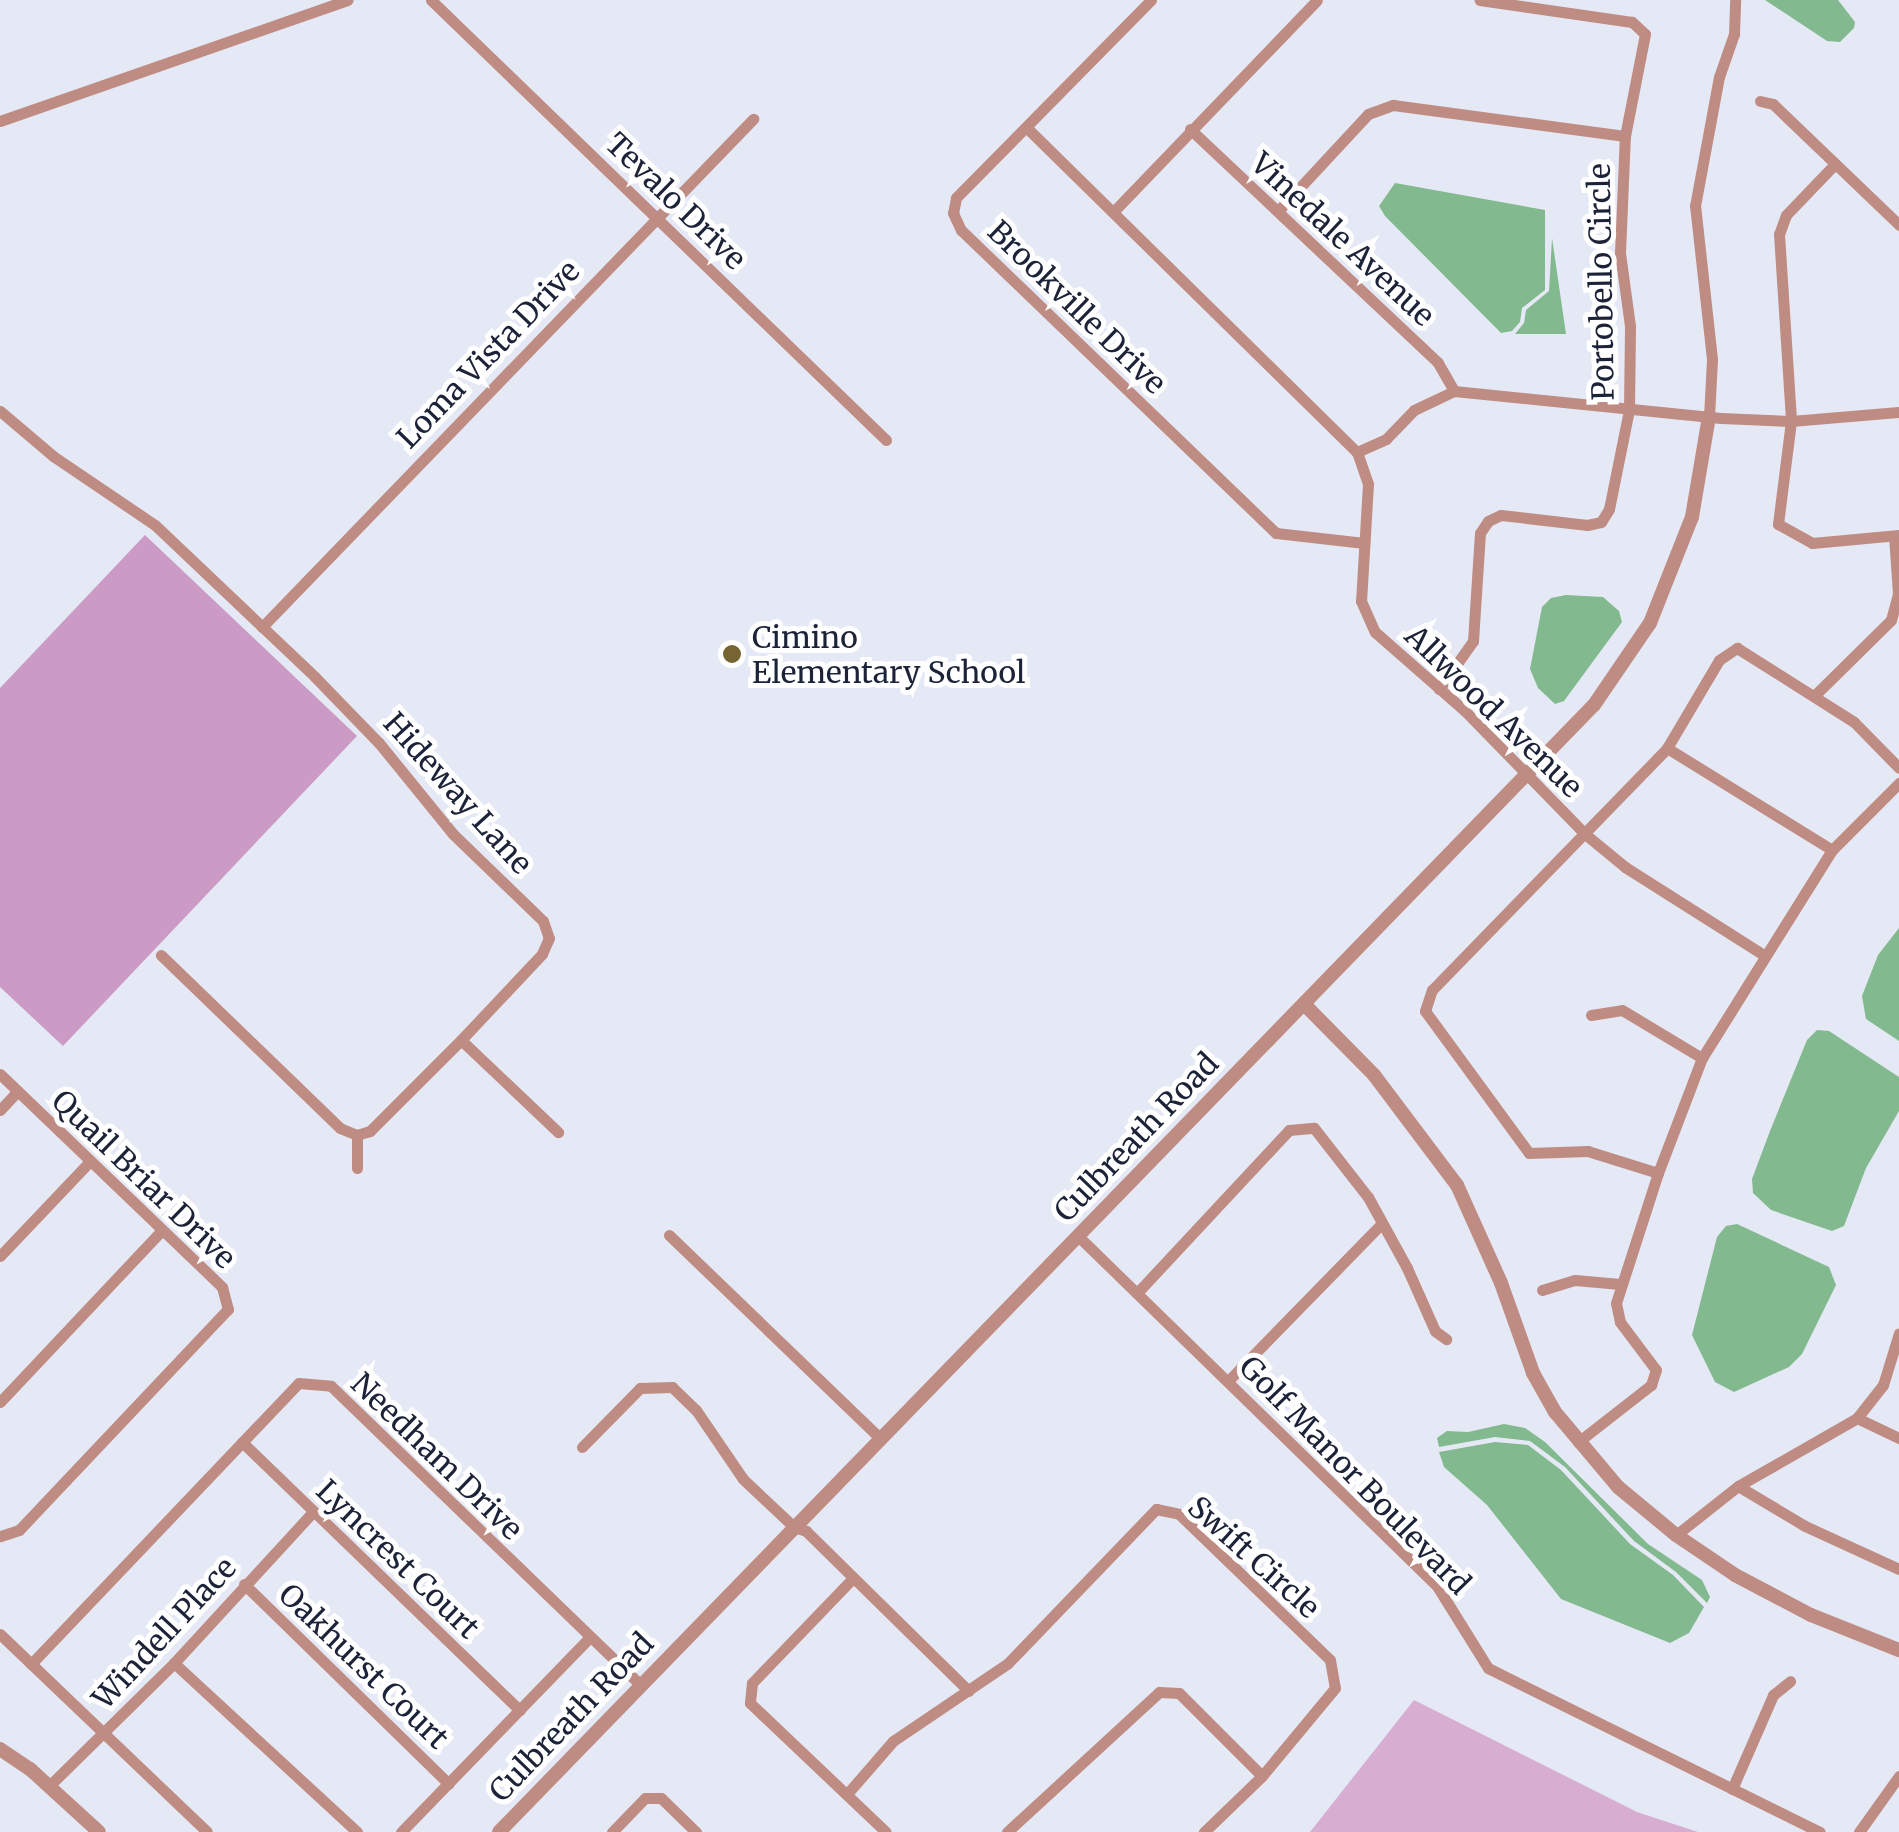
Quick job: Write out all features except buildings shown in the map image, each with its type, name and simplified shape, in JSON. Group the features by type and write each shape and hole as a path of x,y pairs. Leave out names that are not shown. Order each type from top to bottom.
{"street":[{"path":"0,121 348,0"},
{"name":"Tevalo Drive","path":"430,0 657,214 886,440"},
{"name":"Brookville Drive","path":"1151,0 956,198 953,213 961,230 1276,533 1364,543"},
{"path":"1115,210 1317,0"},
{"name":"Portobello Circle","path":"1438,689 1473,641 1480,533 1488,522 1501,516 1587,525 1602,522 1609,508 1630,410 1630,326 1620,253 1625,136 1645,34 1632,22 1480,0"},
{"name":"Culbreath Road","path":"499,1832 1529,774 1594,705 1650,623 1692,517 1712,388 1695,206 1719,77 1734,30 1735,0"},
{"path":"1760,102 1773,104 1899,225"},
{"path":"1278,211 1368,114 1392,105 1625,136"},
{"name":"Loma Vista Drive","path":"262,627 657,214 753,119"},
{"path":"1027,128 1115,210 1357,452 1386,439 1414,410 1454,391 1708,417 1791,421 1899,412"},
{"name":"Vinedale Avenue","path":"1190,130 1438,363 1454,391"},
{"path":"1816,694 1891,620 1898,594 1897,536 1812,543 1778,524 1791,421 1790,352 1779,234 1786,215 1834,165"},
{"name":"Hideway Lane","path":"0,411 53,456 155,525 380,743 453,834 543,921 549,938 542,954 370,1131 357,1135"},
{"name":"Allwood Avenue","path":"1357,452 1368,484 1361,601 1375,632 1529,774 1586,834 1626,867 1765,956"},
{"path":"1658,1172 1588,1152 1529,1154 1425,1011 1432,990 1667,748 1718,660 1737,648 1816,694 1854,722 1899,768"},
{"path":"1667,748 1832,850"},
{"path":"1578,1442 1651,1384 1656,1370 1620,1322 1616,1303 1658,1172 1702,1058 1832,850 1899,783"},
{"path":"161,956 340,1128 357,1135 357,1168"},
{"path":"1304,1004 1374,1075 1457,1185 1502,1283 1533,1373 1578,1442 1618,1486 1676,1535 1735,1575 1811,1614 1899,1650"},
{"path":"1591,1015 1622,1010 1702,1058"},
{"path":"462,1040 558,1132"},
{"name":"Quail Briar Drive","path":"0,1074 222,1287 228,1309 18,1530 0,1536"},
{"path":"0,1110 18,1092"},
{"path":"1137,1293 1289,1130 1314,1128 1368,1197 1408,1268 1435,1331 1446,1340"},
{"path":"0,1256 90,1161"},
{"path":"1228,1380 1381,1224"},
{"path":"0,1402 162,1230"},
{"path":"669,1236 880,1438"},
{"name":"Golf Manor Boulevard","path":"1078,1236 1438,1586 1463,1623 1472,1650 1488,1668 1820,1832"},
{"path":"1542,1290 1575,1280 1620,1284"},
{"path":"1676,1535 1738,1486 1857,1418 1883,1385 1899,1333"},
{"name":"Needham Drive","path":"31,1664 298,1383 330,1386 640,1684"},
{"path":"582,1447 640,1388 672,1387 696,1410 743,1479 794,1526 806,1531 969,1691"},
{"path":"1857,1418 1899,1438"},
{"name":"Lyncrest Court","path":"242,1442 520,1710"},
{"path":"1738,1486 1805,1526 1899,1569"},
{"name":"Swift Circle","path":"846,1794 893,1741 1008,1663 1156,1509 1179,1514 1330,1660 1334,1688 1262,1776 1204,1832"},
{"name":"Windell Place","path":"50,1785 174,1662 312,1512"},
{"path":"853,1578 752,1683 750,1703 886,1832"},
{"name":"Oakhurst Court","path":"244,1584 449,1784"},
{"path":"0,1634 207,1832"},
{"path":"401,1832 589,1638"},
{"path":"174,1662 357,1832"},
{"path":"1732,1789 1773,1696 1790,1680"},
{"path":"1006,1832 1159,1692 1179,1693 1262,1776"},
{"path":"0,1749 50,1785 98,1832"},
{"path":"1859,1832 1899,1776"},
{"path":"612,1832 645,1798 661,1798 696,1832"}],"shaded area":[{"path":"1765,0 1838,0 1855,22 1854,28 1840,42 1827,41"},
{"path":"1395,183 1545,210 1545,290 1522,308 1520,322 1512,331 1501,333 1385,216 1379,206"},
{"path":"1552,238 1566,334 1515,334 1524,323 1526,310 1549,291"},
{"path":"145,535 357,736 63,1046 0,987 0,688"},
{"path":"1603,597 1619,611 1622,622 1564,701 1555,704 1538,688 1530,669 1542,607 1551,598"},
{"path":"1899,928 1899,1041 1866,1019 1862,996 1878,955"},
{"path":"1817,1030 1829,1031 1899,1077 1899,1111 1866,1168 1844,1226 1832,1231 1771,1210 1753,1193 1752,1179 1770,1131 1807,1040"},
{"path":"1737,1224 1829,1267 1836,1285 1802,1354 1789,1367 1734,1392 1715,1382 1692,1335 1717,1237 1726,1226"},
{"path":"1504,1424 1525,1428 1545,1442 1648,1544 1702,1580 1710,1597 1707,1603 1676,1572 1634,1541 1565,1467 1530,1441 1495,1437 1439,1447 1437,1438 1447,1431 1468,1432"},
{"path":"1495,1442 1528,1445 1561,1470 1630,1544 1673,1575 1704,1607 1689,1633 1670,1643 1561,1599 1487,1505 1444,1467 1439,1452"},
{"path":"1414,1700 1637,1812 1698,1832 1310,1832"}],"place":[{"name":"Cimino Elementary School","path":"732,654"}]}
